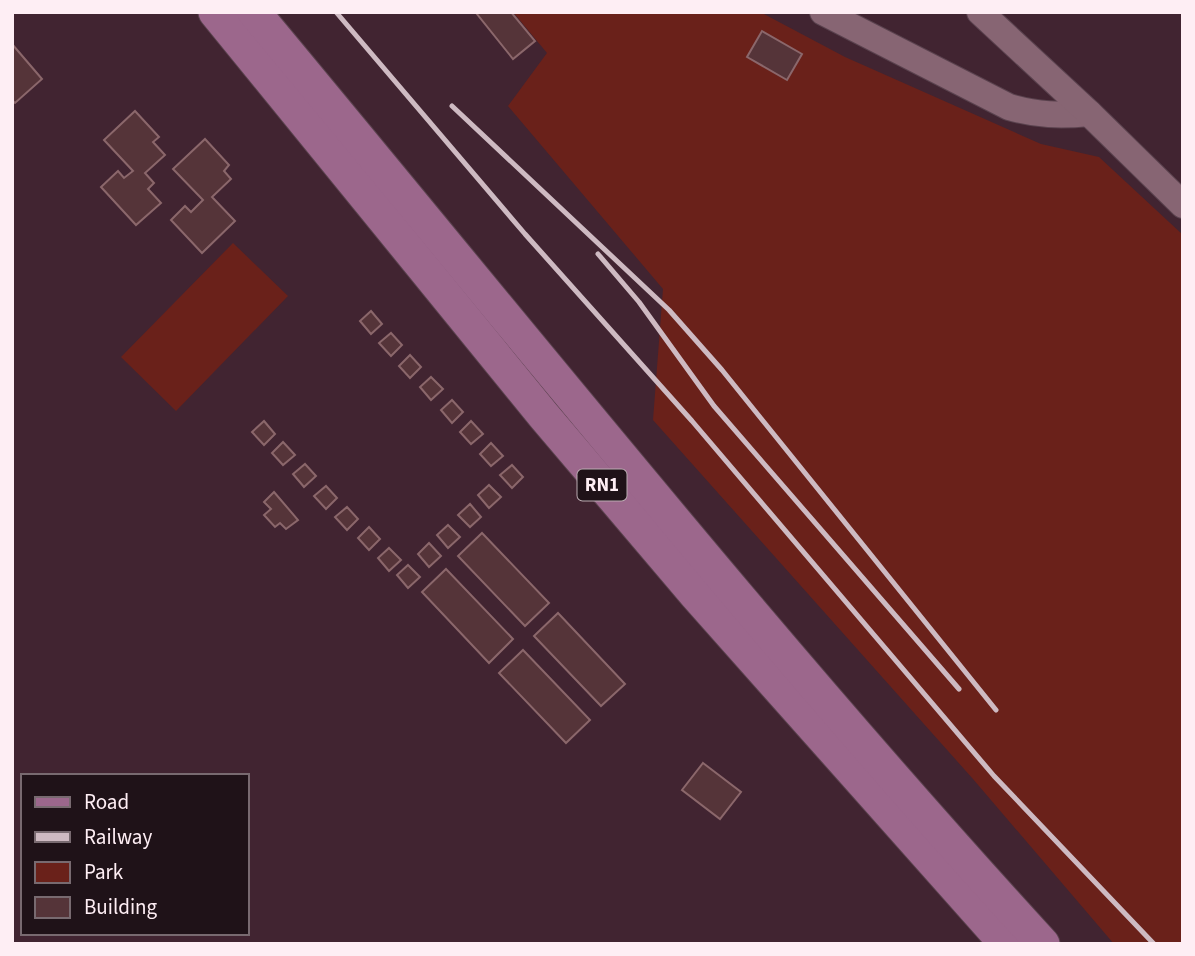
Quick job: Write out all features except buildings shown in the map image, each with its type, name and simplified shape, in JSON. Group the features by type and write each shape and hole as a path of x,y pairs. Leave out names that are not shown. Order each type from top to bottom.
{"main road":[{"name":"RN1","path":"215,12 544,416 696,596 1006,944"},
{"name":"RN1","path":"254,12 783,648 1043,944"}],"street":[{"path":"823,12 1009,107 1057,117 1089,113"},
{"path":"980,12 1183,205"}],"green space":[{"path":"513,12 760,12 845,57 1041,144 1099,157 1183,235 1183,944 1114,944 973,779 653,420 663,289 508,106 547,53"},
{"path":"233,243 288,296 176,411 121,357"}],"railway":[{"path":"336,12 525,234 692,421 994,776 1154,944"},
{"path":"452,106 669,310 722,370 996,710"},
{"path":"598,254 639,302 714,406 959,689"}]}
